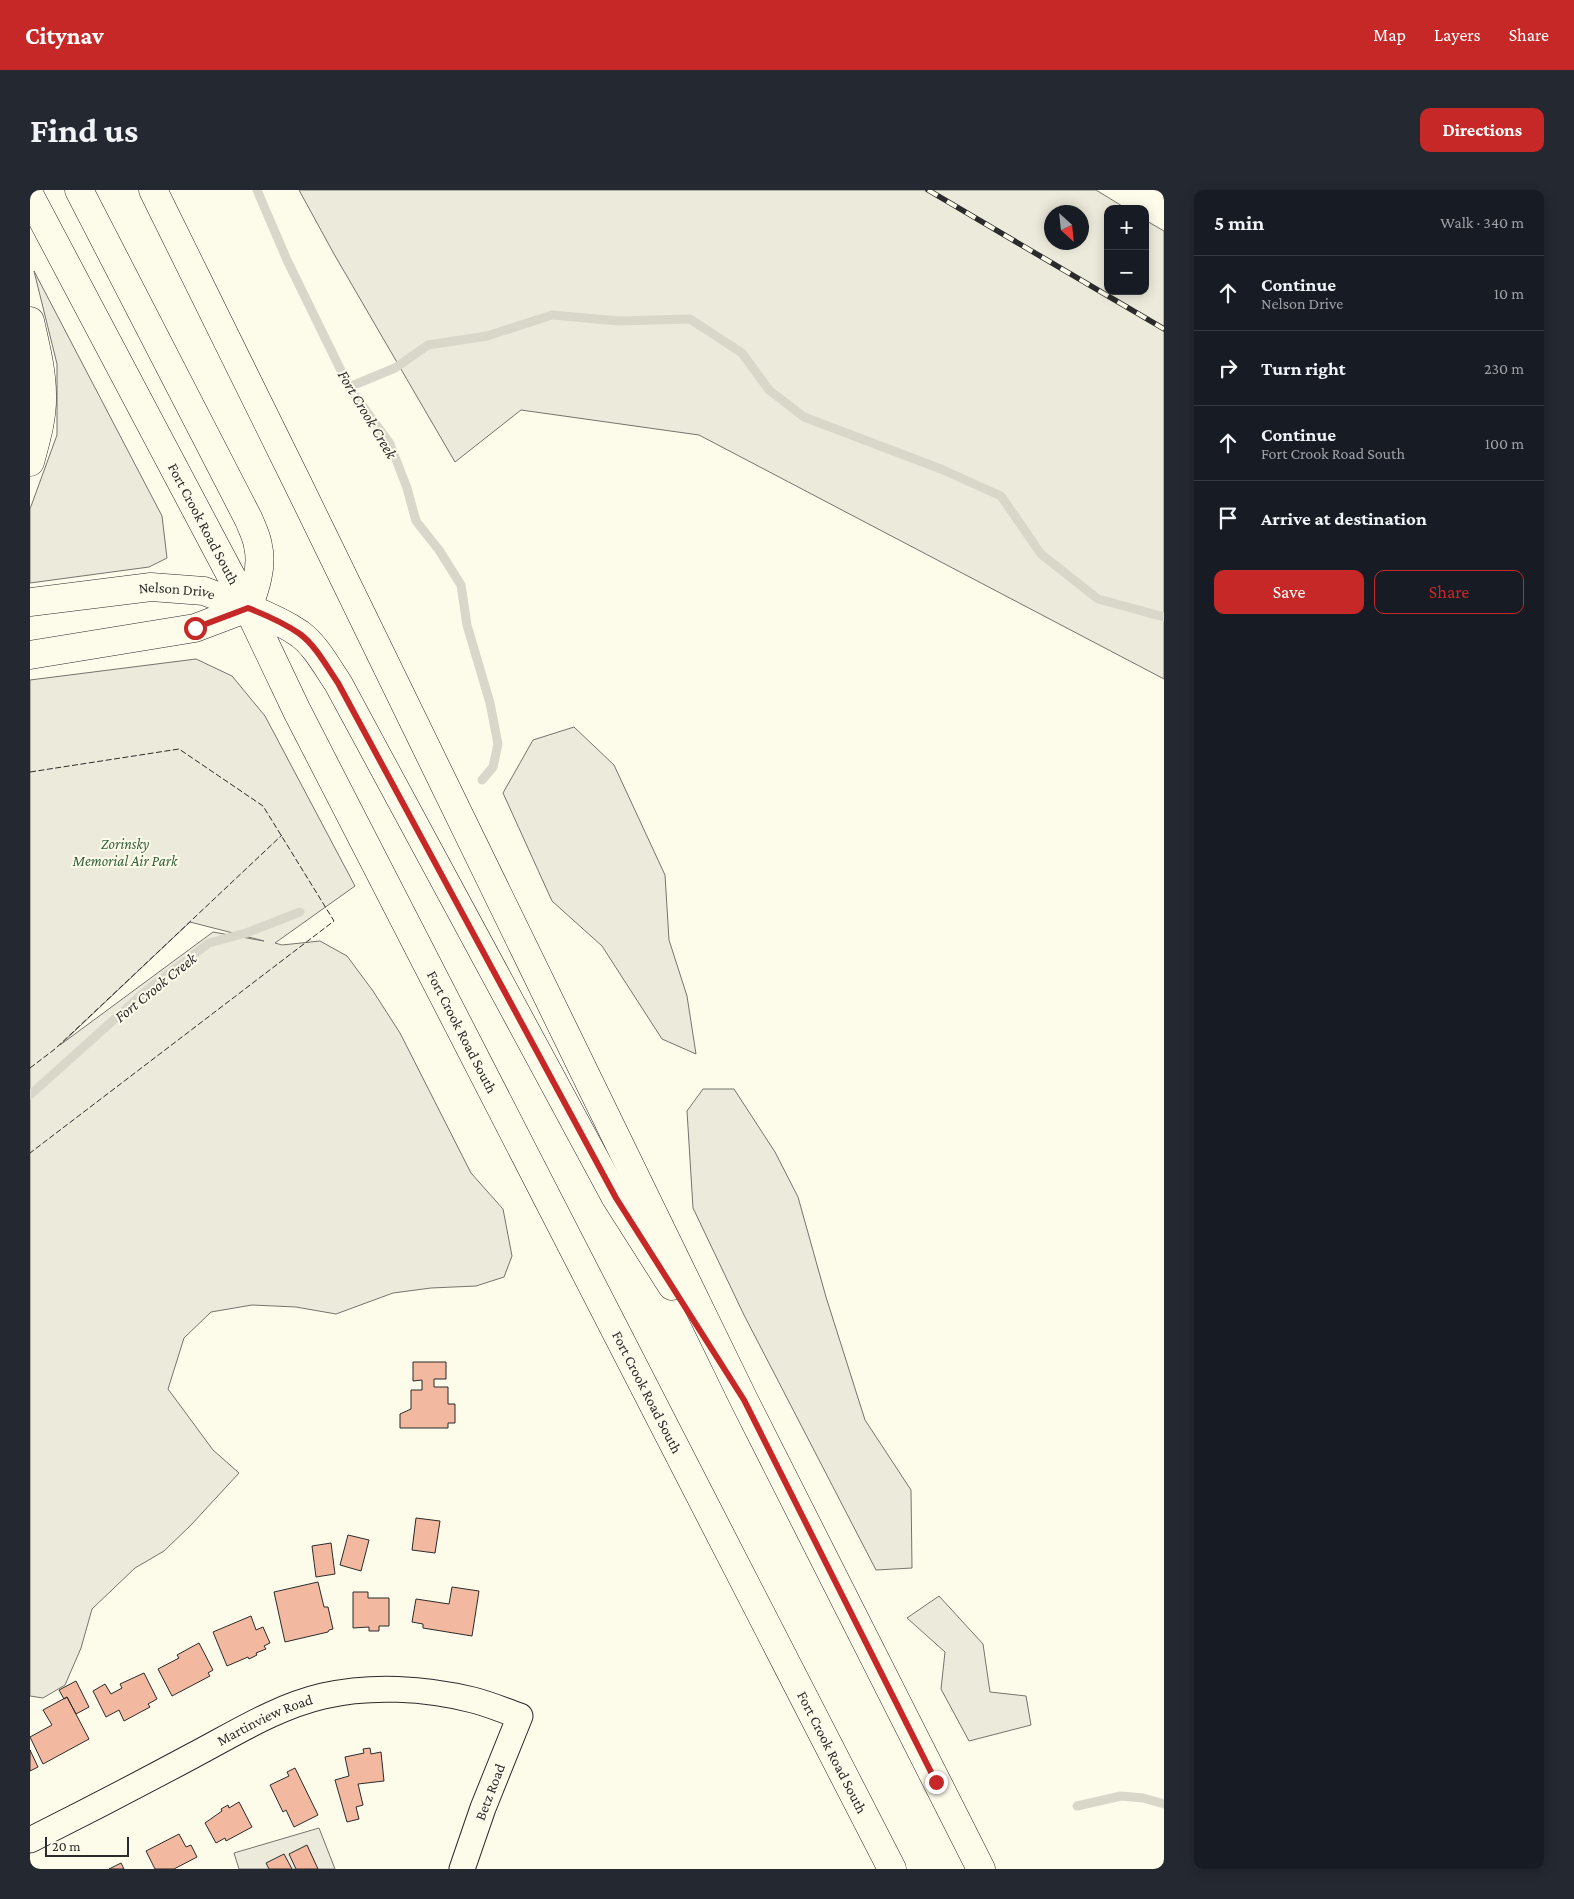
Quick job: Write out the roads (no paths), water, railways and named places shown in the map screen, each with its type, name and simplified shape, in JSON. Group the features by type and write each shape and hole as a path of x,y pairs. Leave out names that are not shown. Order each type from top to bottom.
{"main road":[{"path":"79,190 249,520 259,546 255,591 248,608 272,617 301,635 338,683 616,1198 744,1400"},
{"path":"153,190 744,1400 981,1869"},
{"name":"Fort Crook Road South","path":"30,196 248,608 302,720 892,1869"},
{"path":"30,321 36,345 42,394 38,434 30,462"},
{"name":"Nelson Drive","path":"30,602 151,587 204,591 248,608"},
{"name":"Nelson Drive","path":"30,654 195,628 248,608"}],"street":[{"name":"Martinview Road","path":"30,1840 121,1794 270,1714 322,1696 392,1690 426,1692 476,1701 520,1716"},
{"name":"Betz Road","path":"462,1869 483,1808 520,1716"}],"waterway":[{"name":"Fort Crook Creek","path":"257,190 287,260 349,387 390,444 407,488 416,521 439,550 461,585 467,625 490,703 498,744 493,767 482,780"},
{"path":"349,387 395,368 428,345 487,336 552,315 619,321 690,319 742,353 769,390 804,417 941,469 1001,496 1041,554 1098,599 1164,617"},
{"name":"Fort Crook Creek","path":"30,1095 148,989 209,943 246,933 300,912"},
{"path":"1077,1806 1121,1796 1143,1798 1164,1804"}],"railway":[{"path":"928,190 1164,329"}],"park label":[{"name":"Zorinsky Memorial Air Park","path":"125,852"}]}
